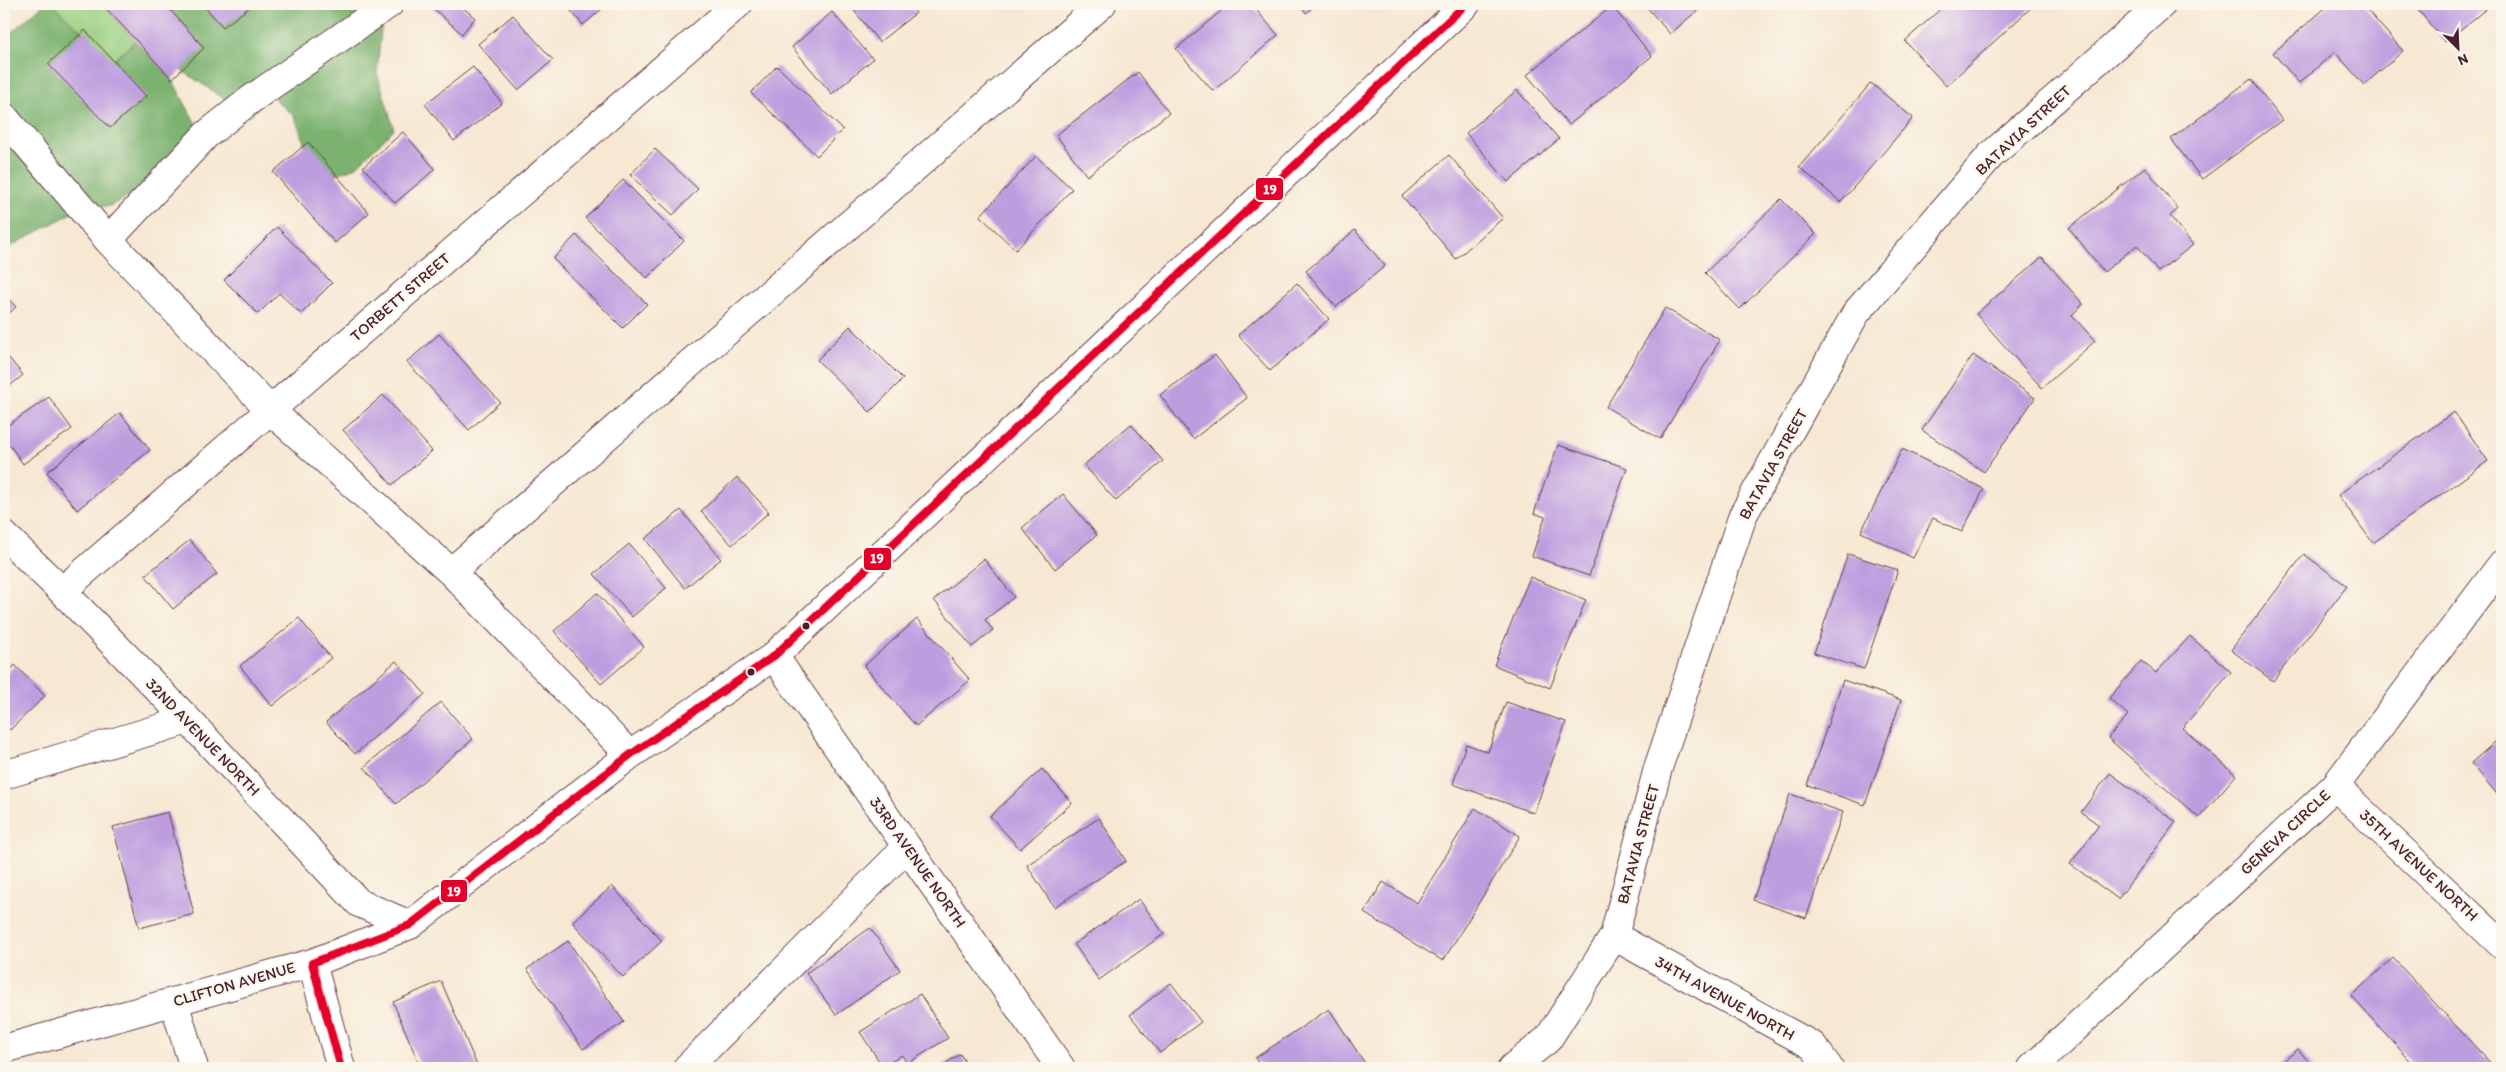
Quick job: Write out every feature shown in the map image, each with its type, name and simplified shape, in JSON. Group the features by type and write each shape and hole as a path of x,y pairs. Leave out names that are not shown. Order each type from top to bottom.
{"street":[{"path":"108,240 206,135 250,100 389,4"},
{"name":"TORBETT STREET","path":"62,591 738,4"},
{"path":"451,572 1102,4"},
{"name":"CLIFTON AVENUE","path":"4,1050 312,963 410,925 630,755 774,656 1466,4"},
{"name":"BATAVIA STREET","path":"1512,1068 1548,1039 1614,936 1658,768 1743,515 1856,313 1990,156 2162,4"},
{"path":"4,117 108,240 270,410 451,572 630,755"},
{"name":"32ND AVENUE NORTH","path":"4,536 62,591 188,720 359,903 410,925"},
{"name":"GENEVA CIRCLE","path":"2032,1068 2335,786 2502,564"},
{"name":"33RD AVENUE NORTH","path":"774,656 1061,1068"},
{"path":"4,775 188,720"},
{"name":"35TH AVENUE NORTH","path":"2335,786 2490,931 2502,945"},
{"path":"687,1068 907,847"},
{"name":"34TH AVENUE NORTH","path":"1614,936 1812,1046 1829,1068"},
{"path":"312,963 341,1068"},
{"path":"174,1002 194,1068"}],"green space":[{"path":"44,4 52,4 113,61 135,41 172,79 197,126 141,189 110,206 81,208 4,250 4,39"},
{"path":"50,4 104,6 135,41 113,61 74,41"},
{"path":"202,4 223,27 254,4 391,4 381,30 377,73 394,129 356,167 329,177 311,162 295,117 271,96 250,116 181,70 204,47 166,5"}],"building":[{"path":"106,4 165,4 204,48 172,79 104,6"},
{"path":"202,4 254,4 223,27"},
{"path":"437,4 459,4 475,18 462,34 433,8"},
{"path":"565,4 608,4 583,25"},
{"path":"849,4 909,4 916,13 879,42"},
{"path":"1229,4 1251,4 1278,35 1213,91 1176,49"},
{"path":"1298,4 1317,4 1306,13"},
{"path":"1644,4 1705,4 1670,34"},
{"path":"1946,4 2035,4 1946,86 1905,41"},
{"path":"2330,4 2362,4 2403,51 2364,85 2335,52 2299,83 2273,53"},
{"path":"2413,4 2482,4 2486,9 2445,42"},
{"path":"1612,6 1652,56 1569,125 1527,75"},
{"path":"832,12 873,59 832,94 792,47"},
{"path":"513,15 553,60 518,90 478,44"},
{"path":"85,30 146,96 110,128 48,64"},
{"path":"777,66 843,130 817,156 751,93"},
{"path":"473,67 502,103 454,141 425,104"},
{"path":"1138,72 1169,113 1087,176 1056,135"},
{"path":"2251,79 2282,120 2202,179 2171,139"},
{"path":"1871,83 1913,118 1841,202 1799,167"},
{"path":"1517,90 1559,139 1508,182 1466,133"},
{"path":"403,132 435,169 395,203 363,167"},
{"path":"308,142 369,213 335,243 273,172"},
{"path":"655,149 698,189 673,215 630,175"},
{"path":"1449,155 1503,218 1456,259 1402,196"},
{"path":"1036,156 1072,189 1016,250 980,216"},
{"path":"2145,167 2178,209 2170,216 2193,245 2158,272 2137,245 2104,272 2069,228"},
{"path":"623,180 684,241 647,278 585,218"},
{"path":"1781,199 1816,234 1740,309 1705,273"},
{"path":"277,227 332,283 301,314 279,293 258,314 224,280"},
{"path":"1355,230 1385,266 1336,307 1306,271"},
{"path":"576,235 647,304 623,328 553,259"},
{"path":"2042,257 2083,304 2072,315 2095,341 2042,388 1976,314"},
{"path":"1297,283 1329,319 1270,371 1238,335"},
{"path":"4,294 16,307 4,318"},
{"path":"1665,308 1720,340 1660,439 1606,407"},
{"path":"850,326 903,379 870,412 817,360"},
{"path":"439,334 500,402 469,430 407,362"},
{"path":"4,352 23,375 4,391"},
{"path":"1215,355 1247,398 1193,439 1160,395"},
{"path":"1973,355 2035,398 1984,472 1922,430"},
{"path":"383,395 432,451 392,485 343,430"},
{"path":"49,397 72,429 23,464 4,437 4,428"},
{"path":"2454,412 2488,461 2373,543 2338,495"},
{"path":"120,413 150,450 77,510 47,472"},
{"path":"1131,424 1163,461 1116,501 1084,465"},
{"path":"1558,445 1627,468 1589,576 1532,556 1545,517 1534,513"},
{"path":"1902,449 1984,489 1962,532 1933,518 1913,558 1861,532"},
{"path":"737,477 769,512 732,545 701,511"},
{"path":"1063,494 1097,535 1055,569 1022,528"},
{"path":"681,510 721,559 685,588 645,539"},
{"path":"190,540 217,574 173,609 145,575"},
{"path":"629,544 666,588 632,617 594,574"},
{"path":"1848,554 1898,570 1864,669 1814,653"},
{"path":"2304,554 2347,586 2273,681 2231,650"},
{"path":"984,559 1014,597 985,620 993,630 972,647 934,600"},
{"path":"1530,577 1586,600 1550,688 1494,665"},
{"path":"597,593 644,647 601,684 554,631"},
{"path":"299,618 331,658 272,706 240,666"},
{"path":"917,619 970,680 916,726 864,666"},
{"path":"2190,636 2231,672 2182,728 2236,775 2199,818 2108,738 2128,715 2109,698 2141,661 2156,673"},
{"path":"396,661 425,694 355,754 326,722"},
{"path":"15,665 45,696 10,730 4,723 4,677"},
{"path":"1843,680 1901,700 1865,805 1807,785"},
{"path":"441,702 473,739 396,804 364,767"},
{"path":"1506,702 1566,722 1534,813 1453,784 1466,744 1488,752"},
{"path":"2502,736 2502,800 2471,763"},
{"path":"1042,769 1072,803 1020,849 990,816"},
{"path":"2110,773 2176,822 2118,899 2070,864 2099,825 2081,812"},
{"path":"1790,794 1843,812 1806,918 1753,900"},
{"path":"1475,808 1520,836 1443,961 1364,913 1383,882 1417,903"},
{"path":"168,812 194,914 139,928 113,827"},
{"path":"1099,818 1126,861 1054,907 1027,865"},
{"path":"612,886 662,941 623,977 572,922"},
{"path":"1139,899 1164,934 1099,980 1074,944"},
{"path":"870,928 900,970 836,1015 806,973"},
{"path":"568,941 624,1022 583,1049 527,969"},
{"path":"2393,958 2495,1068 2417,1068 2351,996"},
{"path":"441,981 478,1068 421,1068 393,1002"},
{"path":"1171,983 1201,1022 1160,1053 1130,1015"},
{"path":"920,994 948,1038 907,1064 902,1055 883,1067 860,1032"},
{"path":"1329,1009 1368,1068 1262,1068 1255,1058"},
{"path":"2298,1049 2314,1068 2275,1068"},
{"path":"960,1054 969,1068 939,1068"}],"transit line":[{"name":"19","path":"341,1068 312,963 410,925 630,755 774,656 1466,4"}]}
